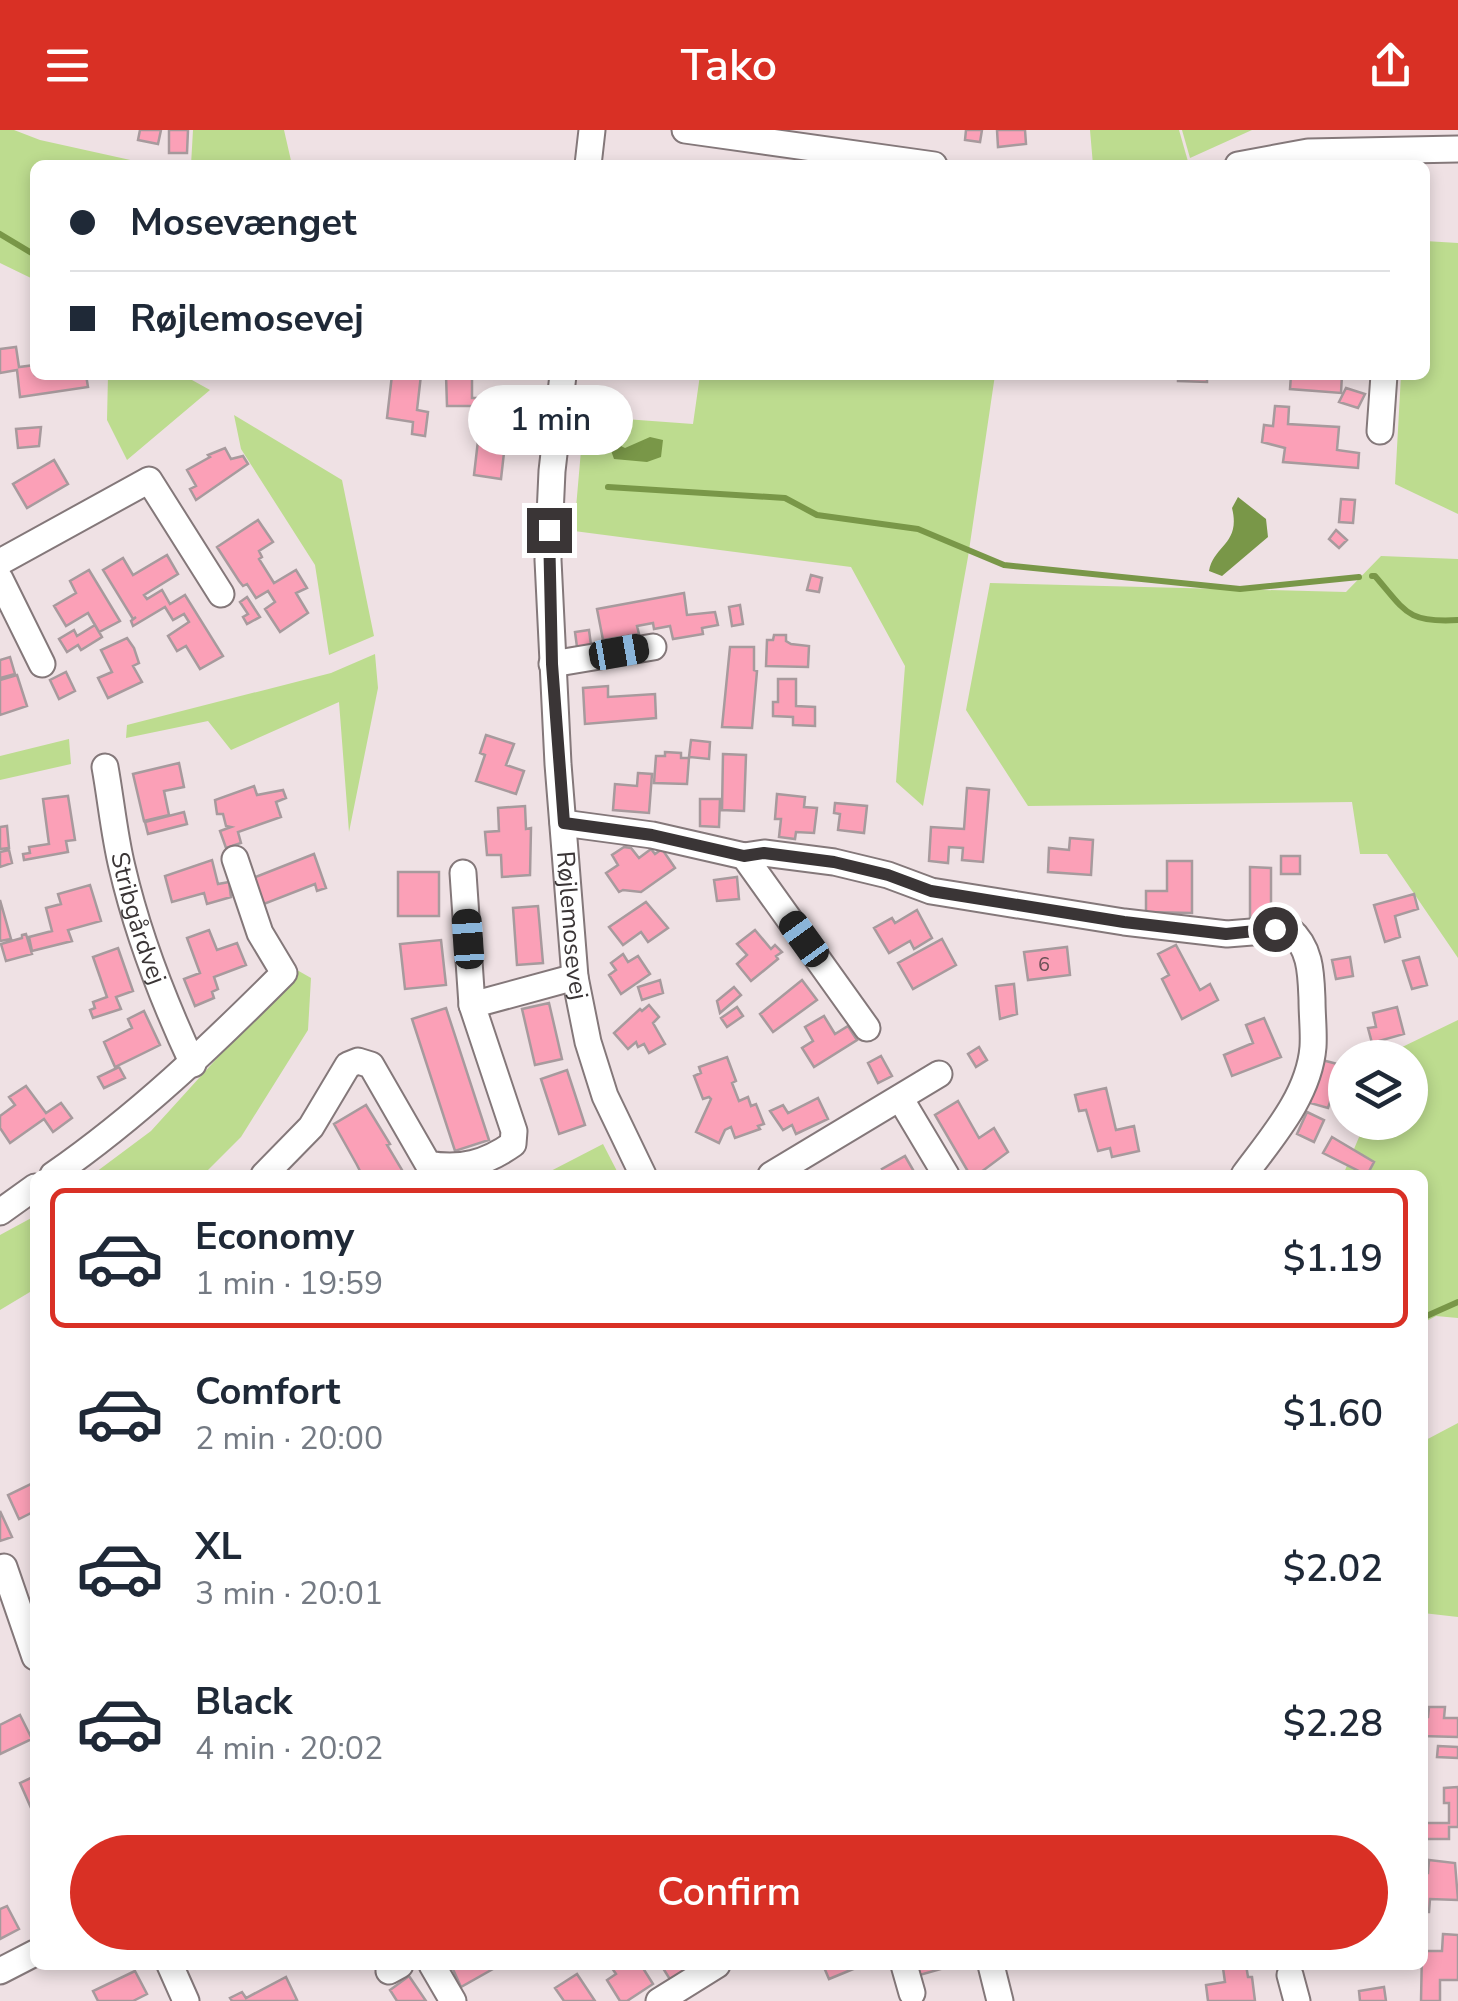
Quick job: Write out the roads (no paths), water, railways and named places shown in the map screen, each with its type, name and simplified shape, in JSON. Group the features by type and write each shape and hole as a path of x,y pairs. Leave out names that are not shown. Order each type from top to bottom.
{"street":[{"path":"589,160 592,130"},
{"path":"685,130 898,160"},
{"path":"1265,160 1308,152 1458,149"},
{"name":"Røjlemosevej","path":"562,380 552,471 548,560 575,977 588,1042 605,1096 641,1170"},
{"path":"1380,431 1384,380"},
{"path":"0,562 149,480 221,594"},
{"path":"0,579 42,664"},
{"path":"552,664 653,647"},
{"name":"Stribgårdvej","path":"105,767 121,864 138,928 160,994 193,1064"},
{"path":"564,823 652,835 744,856 764,853 834,862 888,875 931,891 1124,922 1226,934 1290,930 1306,950 1312,973 1310,1066 1286,1117 1248,1170"},
{"path":"744,856 868,1028"},
{"path":"60,1170 193,1064 284,973 260,933 235,859"},
{"path":"269,1170 310,1127 348,1065 358,1061 371,1065 428,1164 461,1168 493,1158 513,1144 514,1131 472,1004 463,873"},
{"path":"472,1004 575,977"},
{"path":"779,1170 939,1074"},
{"path":"900,1098 943,1170"},
{"path":"0,1212 30,1191"},
{"path":"4,1567 30,1642"},
{"path":"0,1971 30,1956"},
{"path":"172,1970 186,2001"},
{"path":"435,1970 452,2001"},
{"path":"659,2001 709,1970"},
{"path":"905,1970 912,1992"},
{"path":"992,1970 1000,2001"},
{"path":"1290,1974 1297,2001"}],"waterway":[{"path":"0,234 30,252"},
{"path":"608,487 785,498 817,515 918,529 1004,565 1240,589 1359,577"},
{"path":"1372,576 1409,613 1428,619 1458,620"},
{"path":"1428,1315 1458,1302"}]}
